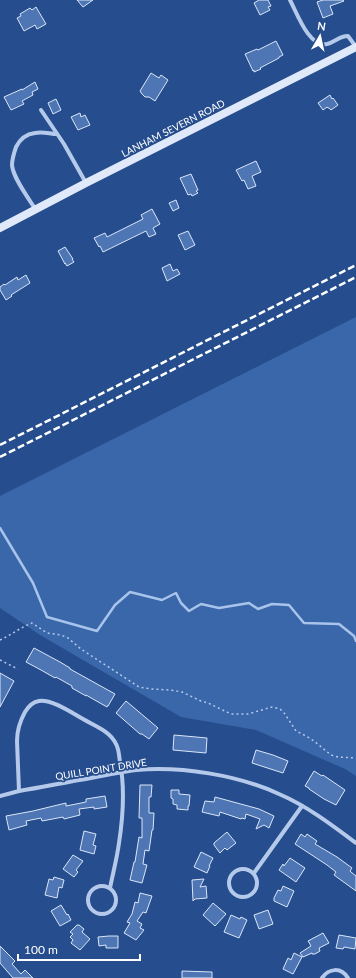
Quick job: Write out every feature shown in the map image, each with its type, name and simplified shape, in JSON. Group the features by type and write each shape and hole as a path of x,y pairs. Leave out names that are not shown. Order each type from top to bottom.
{"main road":[{"name":"LANHAM SEVERN ROAD","path":"0,228 356,47"}],"street":[{"path":"290,0 306,32 315,42 319,44 326,44 340,37 348,36 356,47"},
{"path":"41,110 86,183"},
{"path":"36,210 13,170 13,156 18,143 27,135 39,132 57,134"},
{"path":"19,791 17,732 24,714 34,703 46,701 57,705 107,732 114,739 117,745 122,772 123,807 119,845 110,888"},
{"name":"QUILL POINT DRIVE","path":"0,796 19,791 136,770 160,769 188,771 245,781 262,787 302,806 356,843"},
{"path":"254,873 302,806"},
{"path":"242,868 251,870 254,873 258,881 256,890 253,894 244,897 236,896 232,893 229,884 231,876 234,872 242,868"},
{"path":"101,886 110,888 116,895 117,899 115,908 108,914 99,915 89,906 88,902 90,893 101,886"},
{"path":"322,978 325,974 333,970 338,970 348,978"}],"path":[{"path":"0,640 32,623 47,633 61,634 68,638 139,687 182,692 201,702 208,703 231,714 248,714 272,707 280,709 296,730 314,741 330,756 356,758"},
{"path":"0,660 18,670"}],"shaded area":[{"path":"356,317 356,776 345,769 256,730 181,717 40,635 0,608 0,496"}],"building":[{"path":"77,0 93,0 83,7"},
{"path":"259,0 268,0 271,6 268,7 270,10 260,15 254,3"},
{"path":"323,0 344,1 330,6 333,14 323,18 317,2"},
{"path":"36,7 46,24 37,29 35,25 24,31 17,18 21,16 20,14 30,8 32,10"},
{"path":"276,41 283,55 254,72 245,54 257,49 258,50"},
{"path":"151,73 159,78 161,75 168,80 155,101 149,97 145,97 140,91"},
{"path":"35,82 38,89 32,92 33,95 22,101 24,104 11,110 4,97 22,90"},
{"path":"330,95 338,105 331,110 327,107 323,110 318,103"},
{"path":"56,99 61,110 53,114 48,103"},
{"path":"80,113 81,117 85,115 90,125 78,130 71,117"},
{"path":"256,161 261,172 252,176 256,186 248,189 244,180 242,181 236,170"},
{"path":"191,174 198,190 196,191 198,193 192,196 191,194 188,195 180,178"},
{"path":"176,200 179,208 173,211 169,203"},
{"path":"152,209 160,224 153,228 156,234 149,237 146,231 103,252 100,246 99,247 94,238 105,233 107,237 143,219 141,215"},
{"path":"188,231 195,245 185,250 178,235"},
{"path":"65,247 74,262 67,266 58,251"},
{"path":"170,264 173,271 177,269 180,274 167,281 162,268"},
{"path":"26,275 30,283 6,300 0,290 0,287 17,277 18,280"},
{"path":"34,648 115,694 108,706 107,707 86,696 72,688 72,686 26,662"},
{"path":"0,673 14,681 0,707"},
{"path":"126,701 158,728 149,739 140,734 116,713"},
{"path":"174,735 207,738 206,753 173,750"},
{"path":"256,750 288,761 283,773 252,763"},
{"path":"314,771 322,776 323,775 345,790 336,805 305,786"},
{"path":"140,785 152,785 151,797 149,797 149,813 154,813 153,830 149,851 145,850 143,864 147,865 142,883 130,880 135,862 139,837 142,838 142,818 139,818"},
{"path":"171,790 179,790 179,794 190,795 188,810 177,809 177,805 173,804 173,799 171,798"},
{"path":"105,796 107,807 79,809 80,815 64,819 63,817 42,821 41,818 26,821 27,825 9,830 6,816 66,803 66,806 86,802 86,799"},
{"path":"215,797 259,809 274,816 269,828 264,825 256,829 260,819 246,814 245,819 241,819 220,812 219,816 202,812 205,801 214,802"},
{"path":"84,831 96,834 93,845 96,846 94,854 80,850"},
{"path":"227,832 236,843 227,850 225,848 220,853 214,843"},
{"path":"301,834 305,837 307,834 317,841 315,844 352,868 350,871 356,876 356,891 334,875 336,872 327,865 295,844"},
{"path":"201,852 213,858 207,873 194,867"},
{"path":"73,855 83,861 76,870 78,872 74,877 63,869"},
{"path":"290,858 305,868 296,882 279,870"},
{"path":"54,877 64,880 62,888 59,887 57,898 45,895 49,879 53,880"},
{"path":"204,879 200,887 206,886 207,898 195,899 193,901 192,880"},
{"path":"283,886 294,891 287,907 274,901 278,890 281,891"},
{"path":"140,893 152,896 146,913 143,912 137,921 142,924 140,928 144,930 136,940 124,933 130,923 127,922 132,914 135,902 138,903"},
{"path":"213,903 226,914 215,926 203,915"},
{"path":"61,905 71,920 60,926 51,911"},
{"path":"268,910 273,924 259,929 254,915"},
{"path":"231,915 247,920 239,938 224,932"},
{"path":"77,925 84,929 82,932 90,939 80,950 71,943 73,940 70,937 73,934 70,932"},
{"path":"323,933 329,943 319,948 320,951 315,954 312,953 303,957 300,953 311,946 308,941"},
{"path":"339,935 356,938 355,949 344,947 343,949 336,948"},
{"path":"118,936 118,948 106,948 106,945 99,946 98,937"},
{"path":"0,946 15,961 12,964 21,974 25,970 33,978 13,978 0,963"},
{"path":"294,953 302,957 293,974 283,969 288,958 291,960"},
{"path":"182,971 212,972 212,978 182,978"}],"waterway":[{"path":"0,528 33,583 47,617 97,631 115,605 130,592 162,600 176,593 181,603 189,611 201,604 219,608 249,603 258,609 272,604 289,605 304,623 339,624 354,636 356,641"}],"railway":[{"path":"0,445 356,265"},
{"path":"0,457 356,277"}]}
